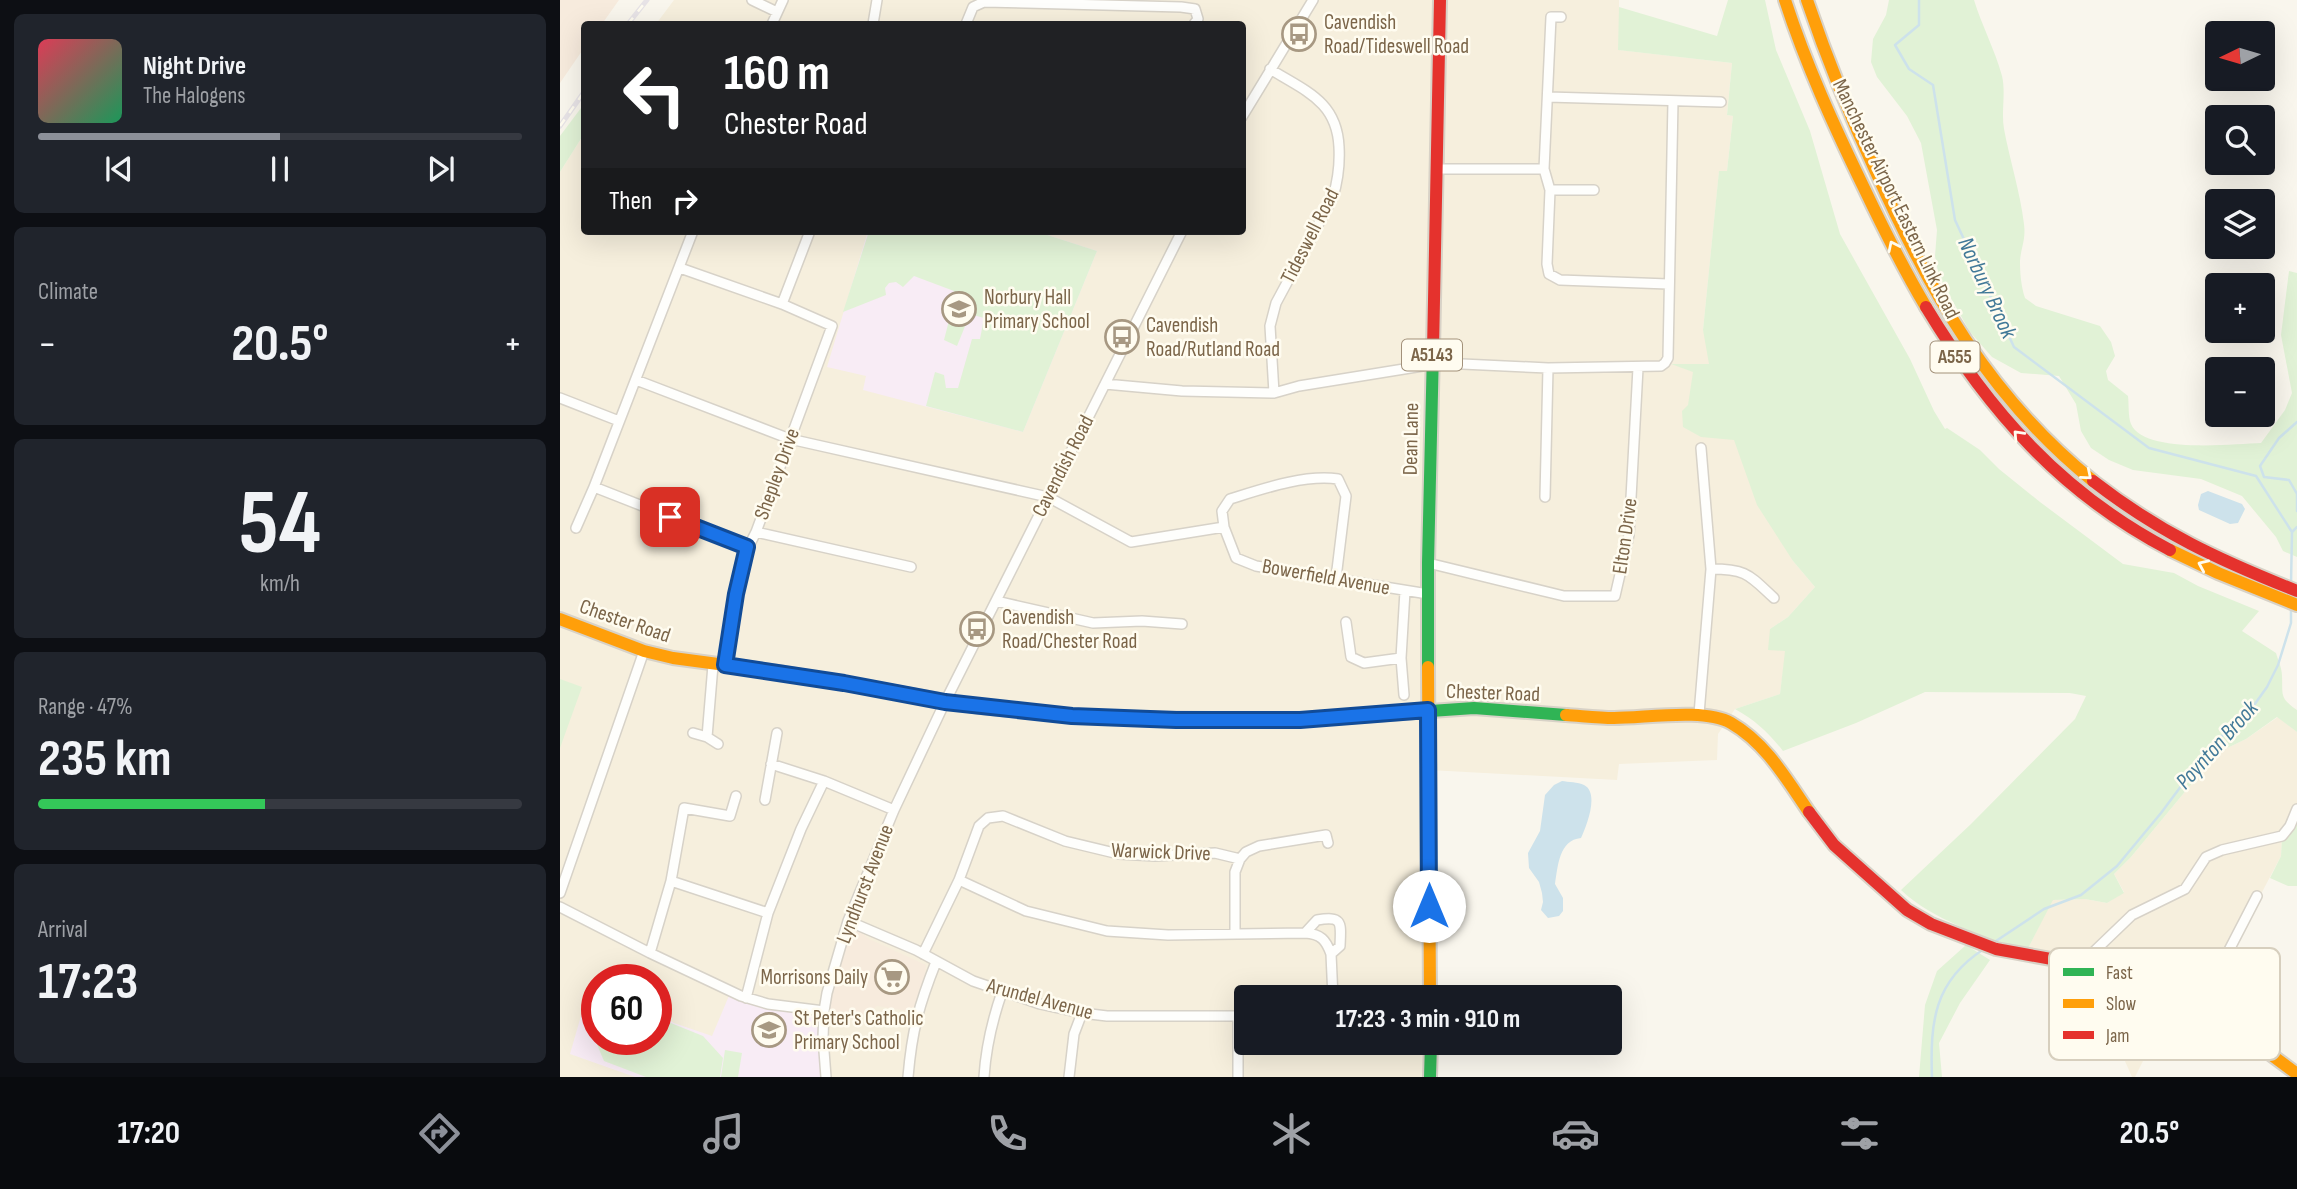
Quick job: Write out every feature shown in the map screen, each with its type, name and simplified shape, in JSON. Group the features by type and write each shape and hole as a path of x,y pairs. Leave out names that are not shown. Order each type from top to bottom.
{"main road":[{"name":"Dean Lane","path":"1428,710 1428,563 1440,0"},
{"name":"Manchester Airport Eastern Link Road","path":"1785,0 1826,106 1899,259 1946,343 1996,412 2066,481 2144,536 2188,559 2267,586"},
{"path":"1792,0 1796,30"},
{"name":"Manchester Airport Eastern Link Road","path":"1807,0 1843,100 1913,250 1960,334 2011,402 2077,467 2150,523 2267,586"},
{"name":"A555","path":"2267,586 2297,591"},
{"name":"A555","path":"2267,586 2297,605"},
{"name":"Chester Road","path":"560,619 644,652 844,683 945,702 1072,716 1176,720 1300,720 1474,708 1611,718 1699,714 1717,717 1731,723 1759,745 1773,760 1834,845 1907,910 1930,924 1996,949 2049,958"},
{"name":"A5143","path":"1428,710 1430,985"},
{"path":"1430,1077 1431,1055"},
{"name":"Chester Road","path":"2278,1060 2297,1074"}],"street":[{"path":"752,0 777,12"},
{"path":"773,21 783,0"},
{"path":"874,21 877,0"},
{"path":"1246,110 1313,0"},
{"path":"967,21 973,7 984,2 1181,7 1195,9 1196,21"},
{"path":"1561,17 1551,18 1544,169 1550,190 1547,264 1549,274 1560,280 1668,284"},
{"name":"Tideswell Road","path":"1270,69 1325,105 1335,123 1339,154 1333,197 1276,303 1270,326 1274,393"},
{"path":"1548,97 1721,102"},
{"path":"1105,384 1182,391 1274,393 1299,386 1432,364 1548,368 1661,366 1668,358 1674,101"},
{"path":"1436,169 1544,169"},
{"path":"1550,190 1594,190"},
{"path":"576,528 692,235"},
{"path":"680,268 782,304 808,235"},
{"name":"Cavendish Road","path":"945,702 1180,235"},
{"name":"Shepley Drive","path":"707,737 719,665 747,547 756,532 832,326 782,304"},
{"path":"1545,497 1548,368"},
{"name":"Elton Drive","path":"1428,563 1564,596 1615,596 1629,534 1638,368"},
{"path":"636,380 790,439 1048,497 1131,542 1224,527 1223,512 1230,499 1322,477 1338,479 1346,496 1336,578"},
{"path":"560,398 619,421"},
{"path":"1699,714 1712,569 1701,449"},
{"path":"594,487 747,547"},
{"name":"Bowerfield Avenue","path":"1224,527 1236,558 1256,566 1428,594"},
{"path":"756,532 911,567"},
{"path":"1712,569 1748,574 1774,598"},
{"path":"1405,591 1401,657 1405,695"},
{"path":"996,601 1093,623 1142,621 1182,624"},
{"path":"1346,622 1351,657 1364,663 1401,657"},
{"path":"560,893 644,652"},
{"name":"Lyndhurst Avenue","path":"826,1077 824,1012 848,921 894,810 945,702"},
{"path":"693,733 718,744"},
{"path":"765,800 777,733"},
{"path":"771,764 824,781 894,810"},
{"path":"746,998 768,913 801,829 824,781"},
{"path":"650,953 671,881 684,808 729,821 736,796"},
{"path":"2098,948 2132,915 2185,889 2206,857 2222,850 2282,836 2290,826 2297,809"},
{"name":"Warwick Drive","path":"923,954 959,880 979,826 988,818 1003,816 1065,841 1119,854 1156,856 1215,853 1240,859"},
{"path":"1235,933 1235,872 1246,852 1259,846 1326,834"},
{"path":"959,880 1026,911 1107,931 1168,935 1317,934 1326,942 1331,954 1332,985"},
{"path":"671,881 768,913"},
{"path":"2230,948 2257,897"},
{"path":"560,906 650,953 746,998 824,1012"},
{"path":"1305,933 1317,920 1335,918 1339,921 1340,946 1331,954"},
{"name":"Arundel Avenue","path":"848,921 923,954 973,981 1002,992 1082,1013 1135,1017 1234,1016"},
{"path":"908,1077 913,1028 936,962"},
{"path":"984,1077 988,1034 1002,992"},
{"path":"1069,1077 1074,1034 1082,1013"},
{"path":"1238,1077 1239,1055"}],"shaded area":[{"path":"560,0 619,0 604,21 581,21 581,52 560,83"},
{"path":"674,0 1619,0 1619,50 1732,63 1727,115 1733,116 1727,171 1719,172 1703,330 1793,561 1815,587 1788,617 1770,629 1786,650 1780,694 1735,709 1718,734 1717,760 1619,764 1617,780 1429,770 1431,985 1234,985 1234,1055 1431,1055 1430,1077 560,1077 560,172 581,139 581,235 1246,235 1246,21 658,21"},
{"name":"Norbury Hall Primary School","path":"867,235 1047,235 1097,251 1023,432 863,390 866,376 827,367"},
{"path":"2278,717 2297,732 2297,809 2282,836 2281,856 2230,948 2049,948 2049,959 2025,954 2052,900 2085,899 2107,903 2124,892 2114,874 2217,753 2246,739"},
{"path":"848,921 869,939 926,965 914,1012 877,1006 869,1013 854,1019 824,1019"},
{"name":"St Peter's Catholic Primary School","path":"731,991 741,996 824,1011 826,1077 635,1077 570,1054 581,1016 581,1055 672,1055 672,1022 712,1036"},
{"path":"2124,1060 2144,1060 2135,1077 2132,1077"}],"green space":[{"path":"1728,0 1765,0 1776,50 1810,131 1840,234 1910,359 1945,429 1980,450 2040,502 2123,564 2174,573 2259,611 2242,631 2276,653 2281,670 2283,695 2297,710 2297,732 2277,717 2246,739 2217,753 2114,874 2124,893 2107,903 2085,899 2053,900 2025,954 1943,918 1901,890 2075,719 2086,696 2070,693 1925,692 1856,723 1783,751 1761,727 1735,709 1780,694 1785,651 1768,650 1770,629 1788,617 1815,587 1793,561 1757,505 1734,440 1701,437 1683,427 1682,411 1688,405 1693,372 1671,364 1709,364 1703,330 1719,171 1727,171 1733,116 1727,115 1732,63 1618,50 1619,7 1717,36"},
{"path":"1889,0 1974,0 2002,76 2004,129 2024,224 2020,266 2025,298 2036,306 2100,326 2111,342 2115,356 2106,371 2108,380 2128,396 2130,421 2139,433 2153,440 2190,445 2261,443 2275,427 2292,393 2281,335 2289,271 2297,273 2297,557 2283,551 2276,537 2242,496 2201,479 2133,470 2109,460 2091,448 2081,431 2076,404 2059,376 2021,373 1992,357 1970,332 1939,277 1935,256 1937,230 1921,143 1907,116 1877,77 1871,62 1873,39 1886,15"},
{"path":"581,108 581,139 560,172 560,136"},
{"name":"Norbury Hall Primary School","path":"868,235 1047,235 1097,251 1023,432 926,406 935,372 944,375 946,388 958,388 972,339 980,339 984,318 970,314 957,346 944,340 955,297 952,296 954,291 914,276 903,287 896,282 889,283 885,288 886,295 843,312"},
{"path":"560,679 582,687 560,748"},
{"path":"2297,809 2297,886 2288,886 2270,878 2281,856 2282,836"},
{"path":"1966,945 1990,960 1960,1003 1939,1043 1942,1077 1919,1077 1925,1005 1937,971"},
{"path":"672,1023 703,1036 723,1058 720,1077 646,1077 604,1061 601,1055 672,1055"},
{"path":"725,1050 742,1053 738,1077 721,1077"}],"water":[{"path":"2208,491 2242,504 2245,509 2238,523 2230,524 2199,510 2201,494"},
{"path":"1562,781 1584,785 1589,789 1591,802 1581,838 1568,844 1559,862 1555,884 1563,898 1563,911 1559,916 1548,918 1541,910 1542,893 1539,882 1529,868 1528,853 1540,831 1545,795"}],"waterway":[{"name":"Norbury Brook","path":"1919,0 1919,25 1895,45 1909,69 1933,85 1955,220 2014,347 2149,448 2256,476 2292,532"},
{"name":"Poynton Brook","path":"2297,422 2279,438 2260,466 2264,477 2289,480 2297,494 2297,511"},
{"name":"Poynton Brook","path":"2291,584 2292,532 2297,527"},
{"name":"Poynton Brook","path":"1993,943 2044,909 2081,895 2117,866 2211,746 2252,708 2267,687 2278,665 2291,623 2291,608"},
{"path":"1932,1077 1932,1038 1938,1004 1954,975 1984,949"}],"railway":[{"path":"630,21 647,0"},
{"path":"560,126 581,96"}],"traffic: fast":[{"path":"1428,667 1433,350"},
{"path":"1135,718 1300,720 1474,708 1566,715"},
{"path":"1430,1077 1431,1055"}],"traffic: slow":[{"path":"1785,0 1811,72 1842,142 1926,307"},
{"path":"1807,0 1866,151 1918,259 1941,300 1993,378 2023,414 2056,449 2093,481"},
{"path":"2170,550 2297,605"},
{"path":"560,619 644,651 673,658 778,672 980,707 1071,716 1135,718"},
{"path":"1428,667 1430,985"},
{"path":"1566,715 1614,718 1691,715 1720,718 1755,741 1784,775 1809,812"},
{"path":"2278,1060 2297,1074"}],"traffic: jam":[{"path":"1433,350 1440,0"},
{"path":"1926,307 1975,381 2031,446 2095,503 2170,550"},
{"path":"2093,481 2142,516 2191,544 2297,591"},
{"path":"1809,812 1834,845 1907,910 1931,924 1996,949 2049,959"}],"place":[{"name":"Cavendish Road/Tideswell Road","path":"1299,34"},
{"name":"Norbury Hall Primary School","path":"959,309"},
{"name":"Cavendish Road/Rutland Road","path":"1122,337"},
{"name":"Cavendish Road/Chester Road","path":"977,629"},
{"name":"Morrisons Daily","path":"892,977"},
{"name":"St Peter's Catholic Primary School","path":"769,1030"}],"route":[{"path":"670,517 747,547 736,594 725,665 945,702 1072,716 1176,720 1300,720 1428,710 1429,906"}]}
